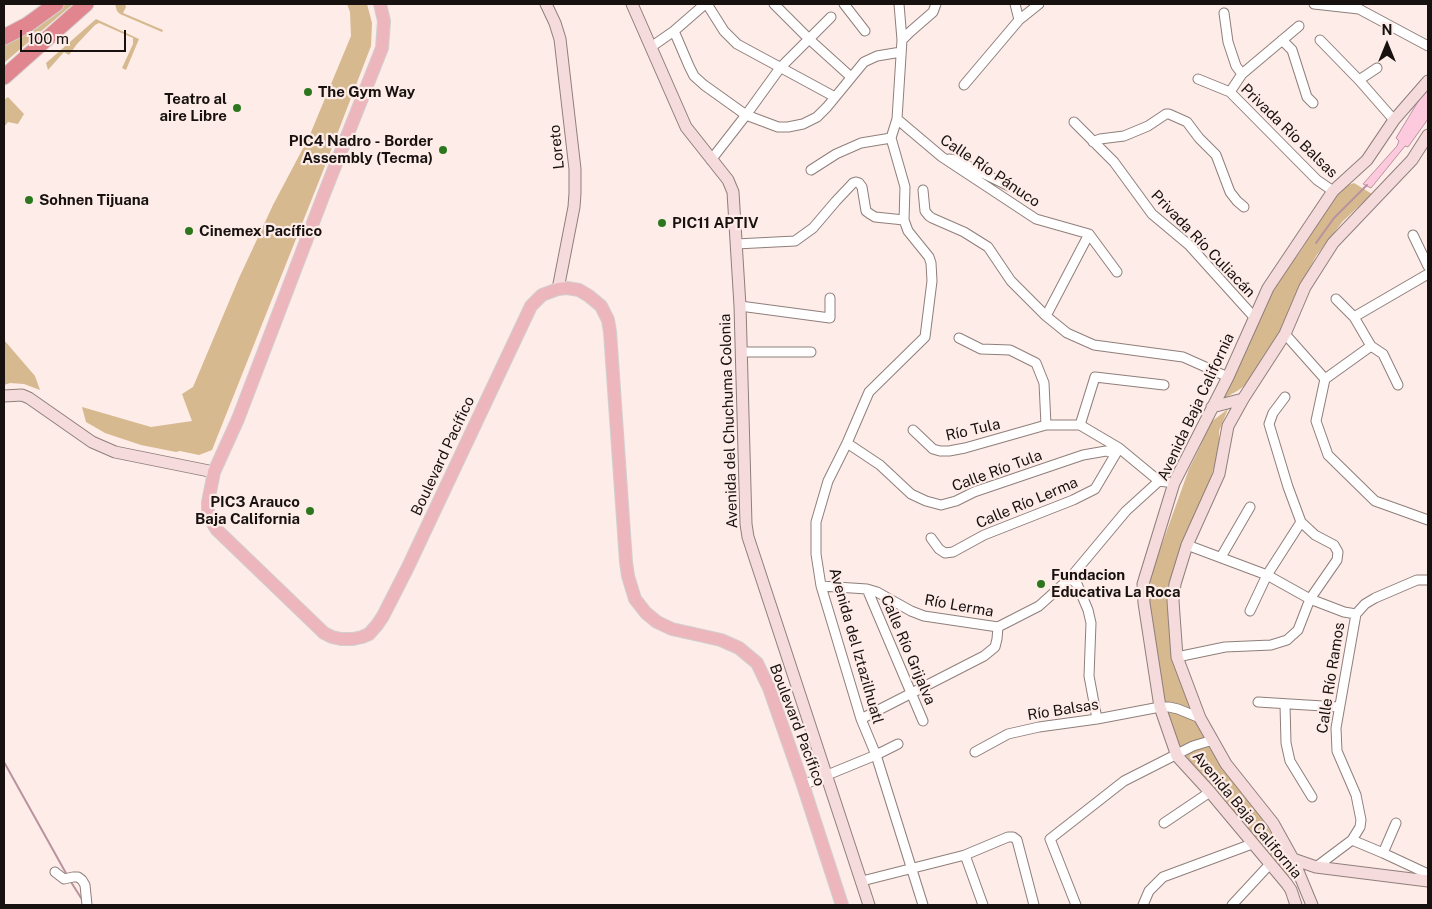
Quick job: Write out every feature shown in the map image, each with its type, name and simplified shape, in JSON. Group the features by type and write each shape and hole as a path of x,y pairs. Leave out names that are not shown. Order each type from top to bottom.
{"highway":[{"path":"4,38 56,4"},
{"path":"4,77 86,4"}],"main road":[{"name":"Boulevard Pacífico","path":"380,4 384,20 382,48 327,185 238,419 214,472 208,502 208,514 216,530 324,633 341,639 353,639 369,634 377,626 424,534 531,306 542,295 558,289 579,290 601,306 608,320 626,562 635,600 656,622 672,629 721,640 739,648 757,663 769,688 842,905"}],"street":[{"name":"Loreto","path":"546,4 560,39 575,169 574,207 558,289"},
{"path":"651,46 674,31 706,4 724,31 737,44 834,97"},
{"path":"774,4 851,77"},
{"path":"844,4 864,31"},
{"path":"736,244 795,241 813,228 836,201 856,182 862,188 866,211 875,217 904,220 905,187 891,138 897,119 902,52 899,4"},
{"path":"902,40 933,12 936,4"},
{"path":"1015,4 1020,20"},
{"path":"964,85 1020,20 1039,4"},
{"path":"1314,4 1361,6 1428,46"},
{"name":"Avenida del Chuchuma Colonia","path":"635,5 686,127 728,180 733,192 740,306 746,524 748,537 869,905"},
{"path":"1224,13 1228,42 1236,66 1242,74"},
{"path":"711,160 780,68 831,17"},
{"path":"1230,92 1242,74 1299,26"},
{"path":"674,31 694,76 746,115 778,127 803,124 817,117 864,62 877,56 902,52"},
{"path":"1282,40 1292,50 1307,97 1313,103"},
{"path":"1320,40 1394,120"},
{"path":"1359,80 1377,68"},
{"name":"Privada Río Balsas","path":"1198,79 1230,92 1317,180 1332,191"},
{"name":"Avenida Baja California","path":"1296,905 1287,884 1210,792 1177,756 1160,707 1144,603 1143,584 1174,483 1228,377 1268,288 1332,191 1367,160 1394,120 1428,81"},
{"path":"1093,142 1100,139 1124,136 1148,126 1166,114 1187,122 1198,138 1216,155 1230,192 1244,208"},
{"name":"Calle Río Pánuco","path":"897,119 942,157 1036,219 1089,234"},
{"name":"Privada Río Culiacán","path":"1074,122 1114,162 1152,214 1189,245 1254,317"},
{"name":"Avenida Baja California","path":"1312,905 1293,859 1273,823 1226,764 1200,718 1177,657 1173,601 1175,584 1187,545 1219,474 1228,426 1243,399 1286,334 1305,287 1333,243 1412,160 1428,135"},
{"path":"811,170 836,154 861,143 891,138"},
{"path":"942,157 956,160 1009,186"},
{"path":"923,190 925,210 929,216 964,232 988,247 1011,282 1046,316 1067,333 1094,345 1183,357 1228,377"},
{"name":"Avenida del Iztazilhuatl","path":"904,220 908,231 929,257 931,264 932,281 925,337 869,392 828,481 816,522 816,554 821,586 861,719 876,755 923,905"},
{"path":"1046,316 1089,234 1118,272"},
{"path":"1413,236 1428,266"},
{"path":"1354,317 1428,274"},
{"path":"740,306 830,318 830,298"},
{"path":"1336,299 1354,317 1371,346 1383,354 1398,385"},
{"path":"1286,334 1325,379"},
{"path":"959,338 981,349 1010,350 1036,363 1044,383 1046,425"},
{"path":"1371,346 1325,379 1316,421 1328,455 1375,501 1428,520"},
{"path":"742,352 811,352"},
{"path":"1164,385 1095,377 1080,425 1159,481 1174,483"},
{"path":"4,396 22,395 46,409 74,431 92,442 115,452 214,472"},
{"path":"1177,657 1225,647 1271,645 1287,640 1298,630 1310,599 1337,560 1338,552 1334,545 1315,535 1301,522 1288,487 1269,424 1285,397"},
{"path":"1212,407 1243,399"},
{"name":"Río Tula","path":"913,430 933,449 949,451 1046,425 1080,425"},
{"name":"Calle Río Tula","path":"847,443 880,465 911,494 941,505 1083,455 1117,451"},
{"name":"Calle Río Lerma","path":"931,538 939,549 945,553 953,552 984,535 1073,500 1095,489 1117,451"},
{"name":"Río Lerma","path":"821,586 867,589 877,592 924,616 998,627 1038,606 1070,578 1126,511 1159,481"},
{"path":"1221,557 1250,507"},
{"path":"1250,611 1267,575 1301,522"},
{"path":"1187,545 1267,575 1310,599 1344,612 1356,614 1365,604 1375,598 1417,580 1428,580"},
{"path":"1070,578 1077,584 1088,610 1091,623 1089,676 1097,719"},
{"name":"Calle Río Grijalva","path":"867,589 923,721"},
{"name":"Calle Río Ramos","path":"1352,840 1360,827 1361,820 1356,795 1337,751 1336,728 1356,614"},
{"path":"861,719 984,656 995,647 998,627"},
{"path":"1258,702 1339,707"},
{"path":"1285,704 1286,743 1290,761 1312,797"},
{"path":"1160,707 1169,706 1200,718"},
{"name":"Río Balsas","path":"975,752 1008,734 1160,707"},
{"path":"1076,905 1050,839 1124,781 1177,756 1193,746 1213,740"},
{"path":"803,785 898,744"},
{"path":"1164,823 1210,792"},
{"path":"1384,852 1396,823"},
{"path":"862,881 965,855 1008,837 1013,837 1017,840 1034,905"},
{"path":"1287,884 1316,867 1352,840 1384,852 1428,874"},
{"path":"1143,905 1149,891 1163,877 1252,844"},
{"path":"965,855 983,905"},
{"path":"1293,859 1316,867 1428,881"},
{"path":"1232,905 1270,864"},
{"path":"55,872 64,878 78,877 82,880 85,885 87,905"}],"shaded area":[{"path":"66,4 73,4 4,63 4,46 47,20"},
{"path":"115,4 125,4 126,7 123,13 163,30 162,32 120,14"},
{"path":"347,4 367,4 372,23 371,46 212,450 199,455 141,445 105,433 86,422 82,407 151,427 192,421 182,394 193,387 239,278 273,205 309,137 351,36 350,12"},
{"path":"96,19 139,39 126,70 122,68 133,44 133,38 99,23 77,44 69,55 64,52 48,70 46,63"},
{"path":"1428,85 1428,119 1408,147 1405,146 1371,188 1363,184 1397,146 1399,141 1396,138"},
{"path":"8,97 24,114 18,124 8,122 4,127 4,100"},
{"path":"1354,183 1372,194 1343,221 1316,256 1280,331 1262,358 1250,382 1223,399 1275,284 1300,252 1343,187"},
{"path":"4,340 35,376 40,390 24,384 10,383 4,385"},
{"path":"1228,409 1219,431 1219,450 1207,491 1174,567 1168,594 1172,658 1256,810 1295,870 1288,876 1283,874 1243,821 1208,784 1183,753 1167,715 1157,671 1147,594 1153,569 1189,469 1211,422"}],"waterway":[{"path":"1316,243 1334,218 1367,185"},
{"path":"4,762 67,875"},
{"path":"71,882 83,901"}],"place":[{"name":"The Gym Way","path":"308,92"},
{"name":"Teatro al aire Libre","path":"237,108"},
{"name":"PIC4 Nadro - Border Assembly (Tecma)","path":"443,150"},
{"name":"Sohnen Tijuana","path":"29,200"},
{"name":"PIC11 APTIV","path":"662,223"},
{"name":"Cinemex Pacífico","path":"189,231"},
{"name":"PIC3 Arauco Baja California","path":"310,511"},
{"name":"Fundacion Educativa La Roca","path":"1041,584"}]}
